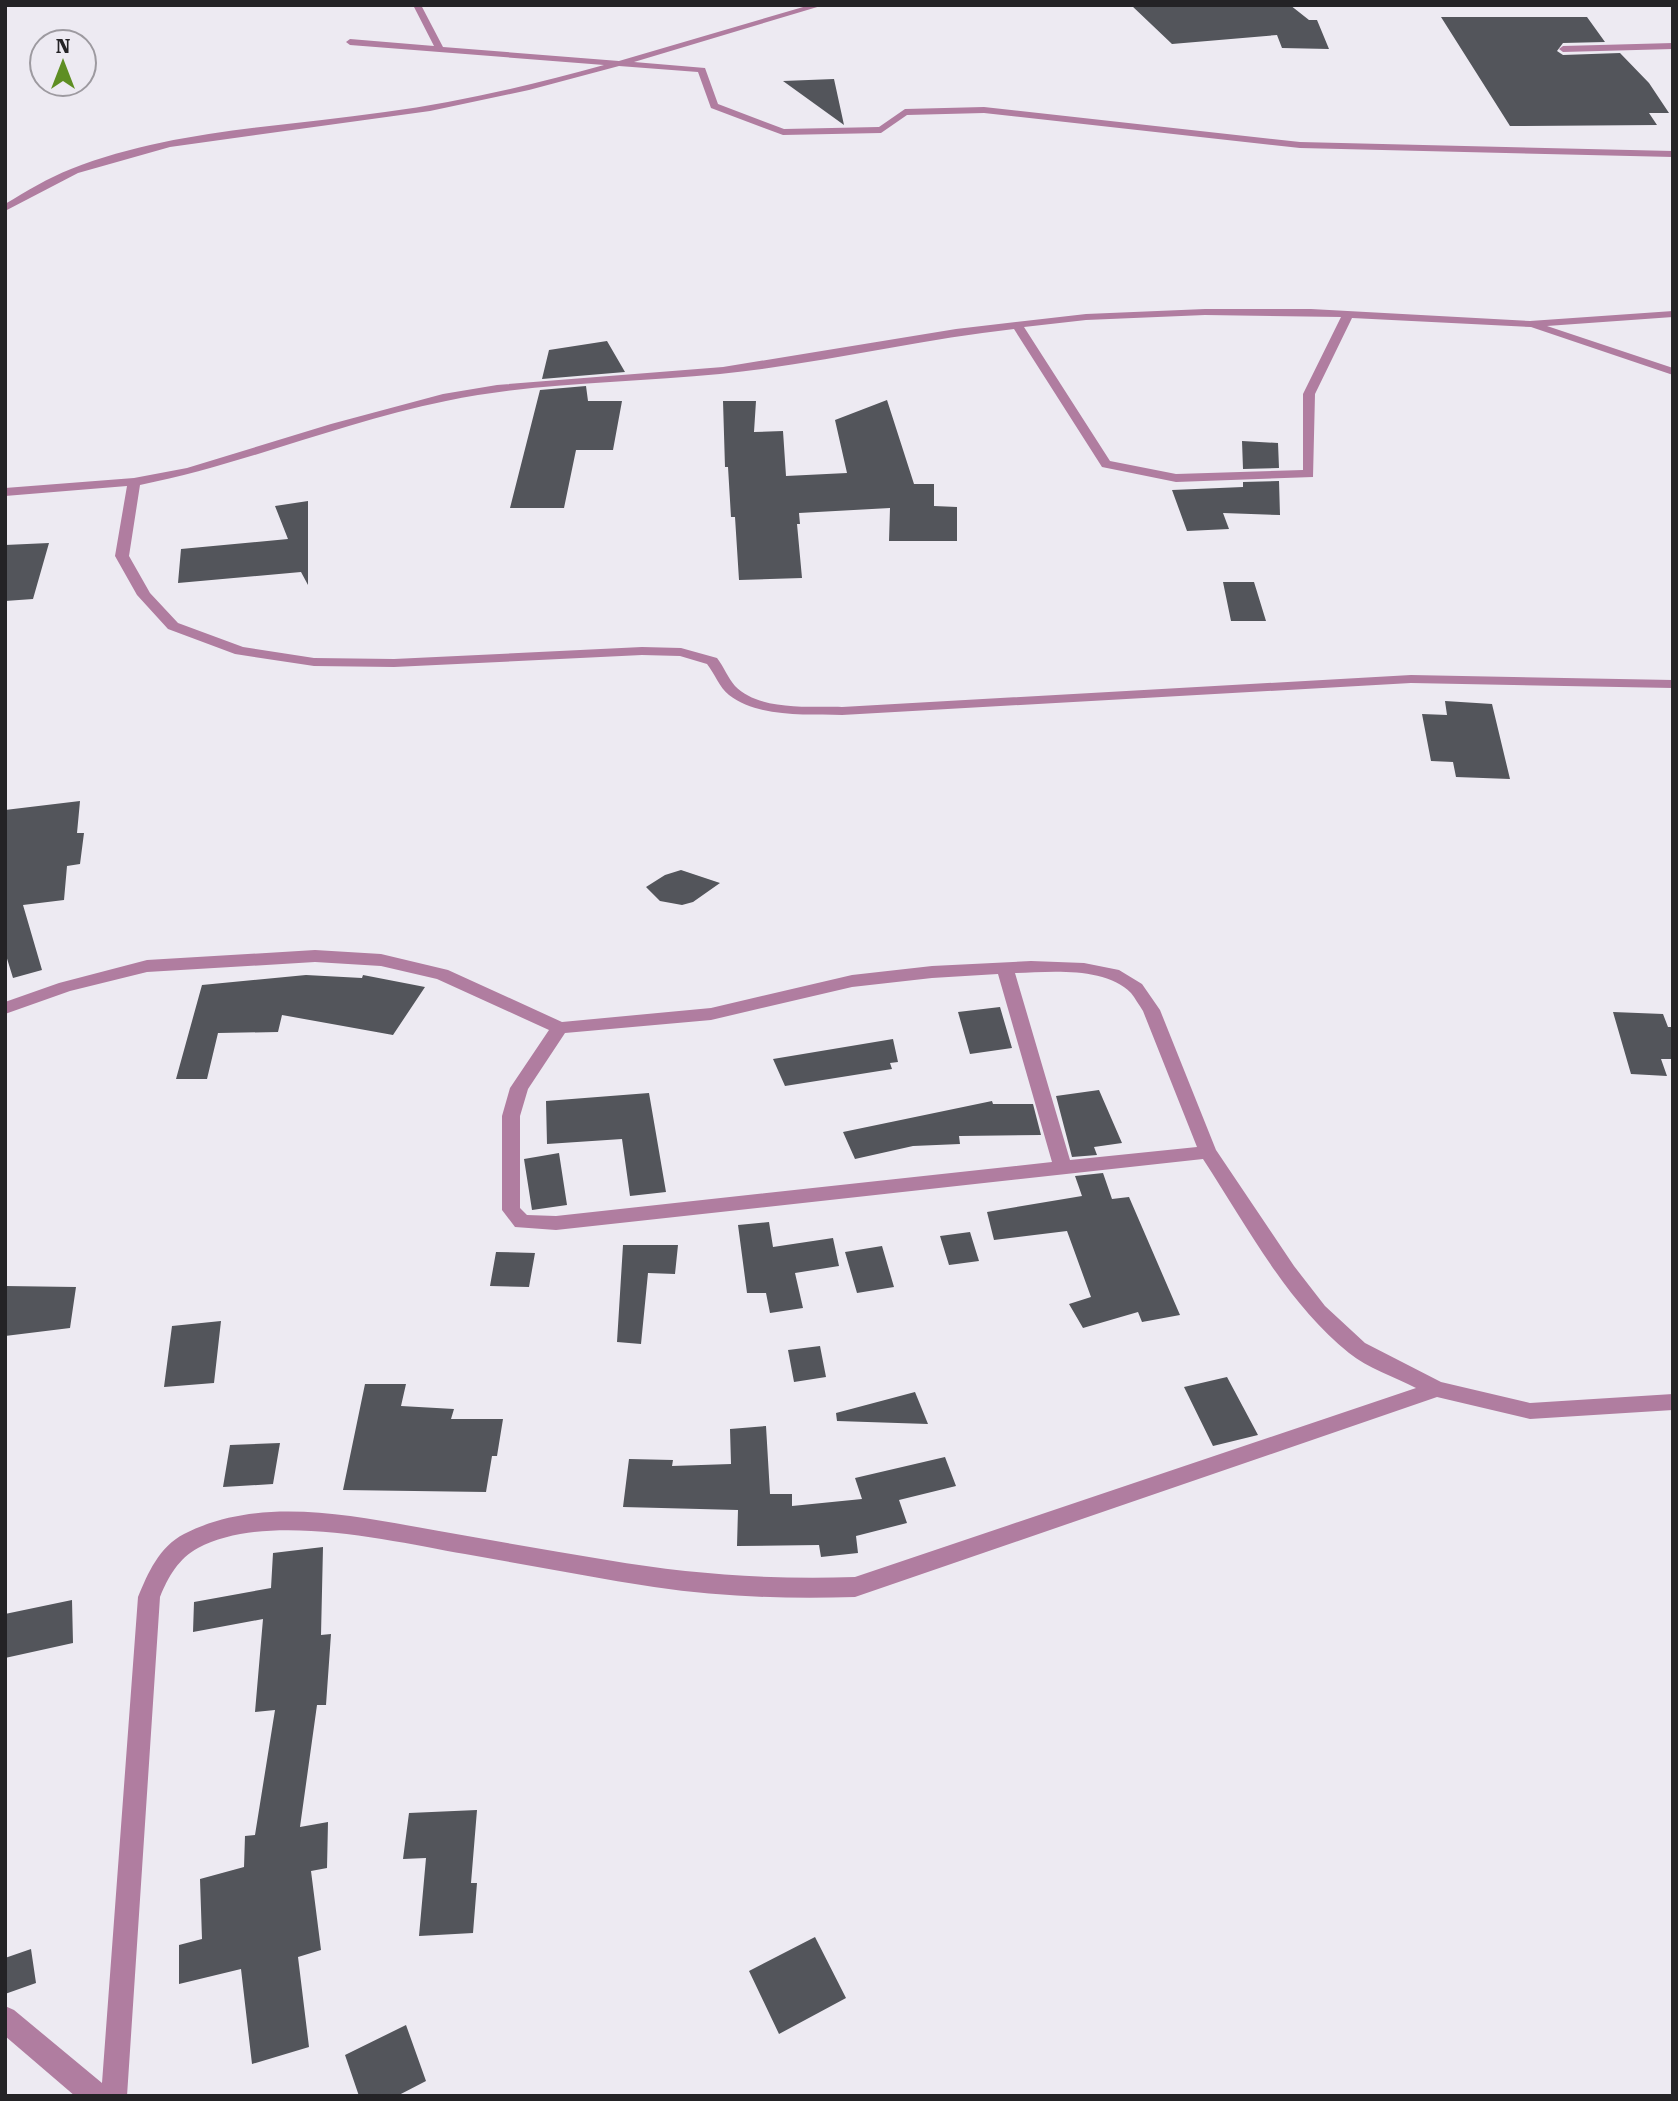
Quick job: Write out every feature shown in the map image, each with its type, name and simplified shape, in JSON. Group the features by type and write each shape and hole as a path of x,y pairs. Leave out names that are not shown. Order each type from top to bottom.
{"street":[{"path":"417,5 439,48"},
{"path":"5,208 55,179 85,167 141,152 259,129 428,108 628,63 690,41 820,5"},
{"path":"350,41 702,70 713,106 783,132 881,130 905,112 984,110 1300,145 1673,154"},
{"path":"1563,49 1673,46"},
{"path":"5,492 135,482 201,467 429,402 497,388 723,370 956,332 1086,317 1205,312 1348,314 1530,324 1673,314"},
{"path":"1017,325 1106,464 1176,478 1309,474 1309,394 1348,314"},
{"path":"1530,324 1673,372"},
{"path":"135,482 122,556 144,595 173,626 240,651 314,662 394,663 642,651 681,652 712,661 728,687 737,695 793,709 842,711 1411,679 1673,684"},
{"path":"5,1008 65,987 147,966 315,956 381,960 442,974 560,1028 711,1014 852,981 1005,968 1084,969 1113,974 1136,988 1151,1010 1208,1152 1287,1271 1318,1311 1357,1349 1437,1389 1530,1411 1673,1402"},
{"path":"1005,968 1063,1168"},
{"path":"560,1028 519,1088 511,1116 511,1210 522,1222 556,1223 1208,1152"},
{"path":"114,2096 149,1597 159,1571 170,1555 201,1536 246,1525 314,1520 694,1583 803,1591 855,1587 1437,1389"},
{"path":"5,2019 96,2096"}],"building":[{"path":"1131,5 1290,5 1309,20 1317,20 1329,49 1282,48 1277,35 1172,44"},
{"path":"1441,17 1587,17 1605,42 1563,43 1557,51 1563,55 1620,53 1649,83 1669,113 1649,113 1657,125 1510,126"},
{"path":"834,79 844,125 783,81"},
{"path":"607,341 625,372 542,379 549,350"},
{"path":"586,386 588,401 622,401 613,450 576,450 564,508 510,508 540,390"},
{"path":"887,400 914,484 934,484 934,506 957,507 957,541 889,541 890,508 799,513 800,524 797,524 802,578 739,580 735,517 731,517 728,467 725,467 723,401 756,401 754,432 783,431 786,476 847,473 835,420"},
{"path":"1242,441 1278,443 1279,468 1243,469"},
{"path":"1279,481 1280,515 1223,513 1229,529 1187,531 1172,490 1243,487 1243,482"},
{"path":"308,501 308,585 301,572 178,583 181,549 288,539 275,506"},
{"path":"49,543 33,599 5,601 5,545"},
{"path":"1223,582 1254,582 1266,621 1231,621"},
{"path":"1445,701 1492,704 1510,779 1456,777 1453,762 1431,761 1422,714 1447,715"},
{"path":"80,801 77,833 84,833 80,864 67,866 64,900 23,905 42,970 13,978 5,952 5,810"},
{"path":"681,870 720,883 693,902 682,905 660,901 646,887 665,875"},
{"path":"306,975 362,978 363,975 425,987 393,1035 282,1015 278,1032 218,1033 207,1079 176,1079 202,985"},
{"path":"1000,1007 1012,1048 970,1054 958,1012"},
{"path":"1613,1012 1663,1014 1668,1027 1673,1027 1673,1059 1661,1059 1667,1076 1631,1074"},
{"path":"893,1039 898,1062 890,1063 892,1069 785,1086 773,1059"},
{"path":"1099,1090 1122,1143 1094,1147 1097,1155 1072,1157 1056,1096"},
{"path":"649,1093 666,1192 630,1196 622,1139 547,1144 546,1101"},
{"path":"992,1101 993,1104 1033,1104 1041,1135 959,1136 960,1144 913,1146 855,1159 843,1132"},
{"path":"559,1153 567,1205 532,1210 524,1159"},
{"path":"1103,1173 1112,1199 1129,1197 1180,1315 1142,1322 1138,1312 1083,1328 1069,1304 1091,1297 1067,1231 994,1240 987,1212 1082,1196 1075,1176"},
{"path":"769,1222 773,1247 833,1238 839,1266 795,1273 803,1308 770,1313 766,1293 747,1293 738,1225"},
{"path":"970,1232 979,1261 949,1265 940,1236"},
{"path":"623,1245 678,1245 675,1274 648,1273 641,1344 617,1342"},
{"path":"882,1246 894,1287 857,1293 845,1252"},
{"path":"496,1252 535,1253 529,1287 490,1286"},
{"path":"5,1286 76,1287 70,1328 5,1336"},
{"path":"221,1321 214,1383 164,1387 172,1326"},
{"path":"820,1346 826,1377 794,1382 788,1350"},
{"path":"1227,1377 1258,1435 1213,1446 1184,1387"},
{"path":"365,1384 406,1384 401,1406 454,1409 451,1419 503,1419 497,1456 492,1456 486,1492 343,1490"},
{"path":"915,1392 928,1424 837,1421 836,1413"},
{"path":"766,1426 770,1494 792,1494 792,1506 862,1499 855,1478 945,1457 956,1486 899,1500 907,1523 856,1536 858,1553 821,1557 819,1545 737,1546 738,1510 623,1507 629,1459 673,1460 672,1466 731,1464 730,1429"},
{"path":"280,1443 273,1484 223,1487 230,1445"},
{"path":"323,1547 321,1635 331,1634 326,1705 317,1705 300,1827 328,1822 327,1868 311,1871 321,1950 298,1957 309,2047 252,2064 241,1969 179,1984 179,1945 202,1939 200,1879 244,1867 245,1836 255,1835 275,1710 255,1712 263,1619 193,1632 194,1602 271,1588 273,1553"},
{"path":"72,1600 73,1643 5,1658 5,1614"},
{"path":"477,1810 471,1883 477,1883 473,1933 419,1936 426,1858 403,1859 409,1813"},
{"path":"815,1937 846,1998 779,2034 749,1971"},
{"path":"31,1949 36,1983 5,1994 5,1958"},
{"path":"406,2025 426,2081 397,2096 359,2096 345,2055"}]}
